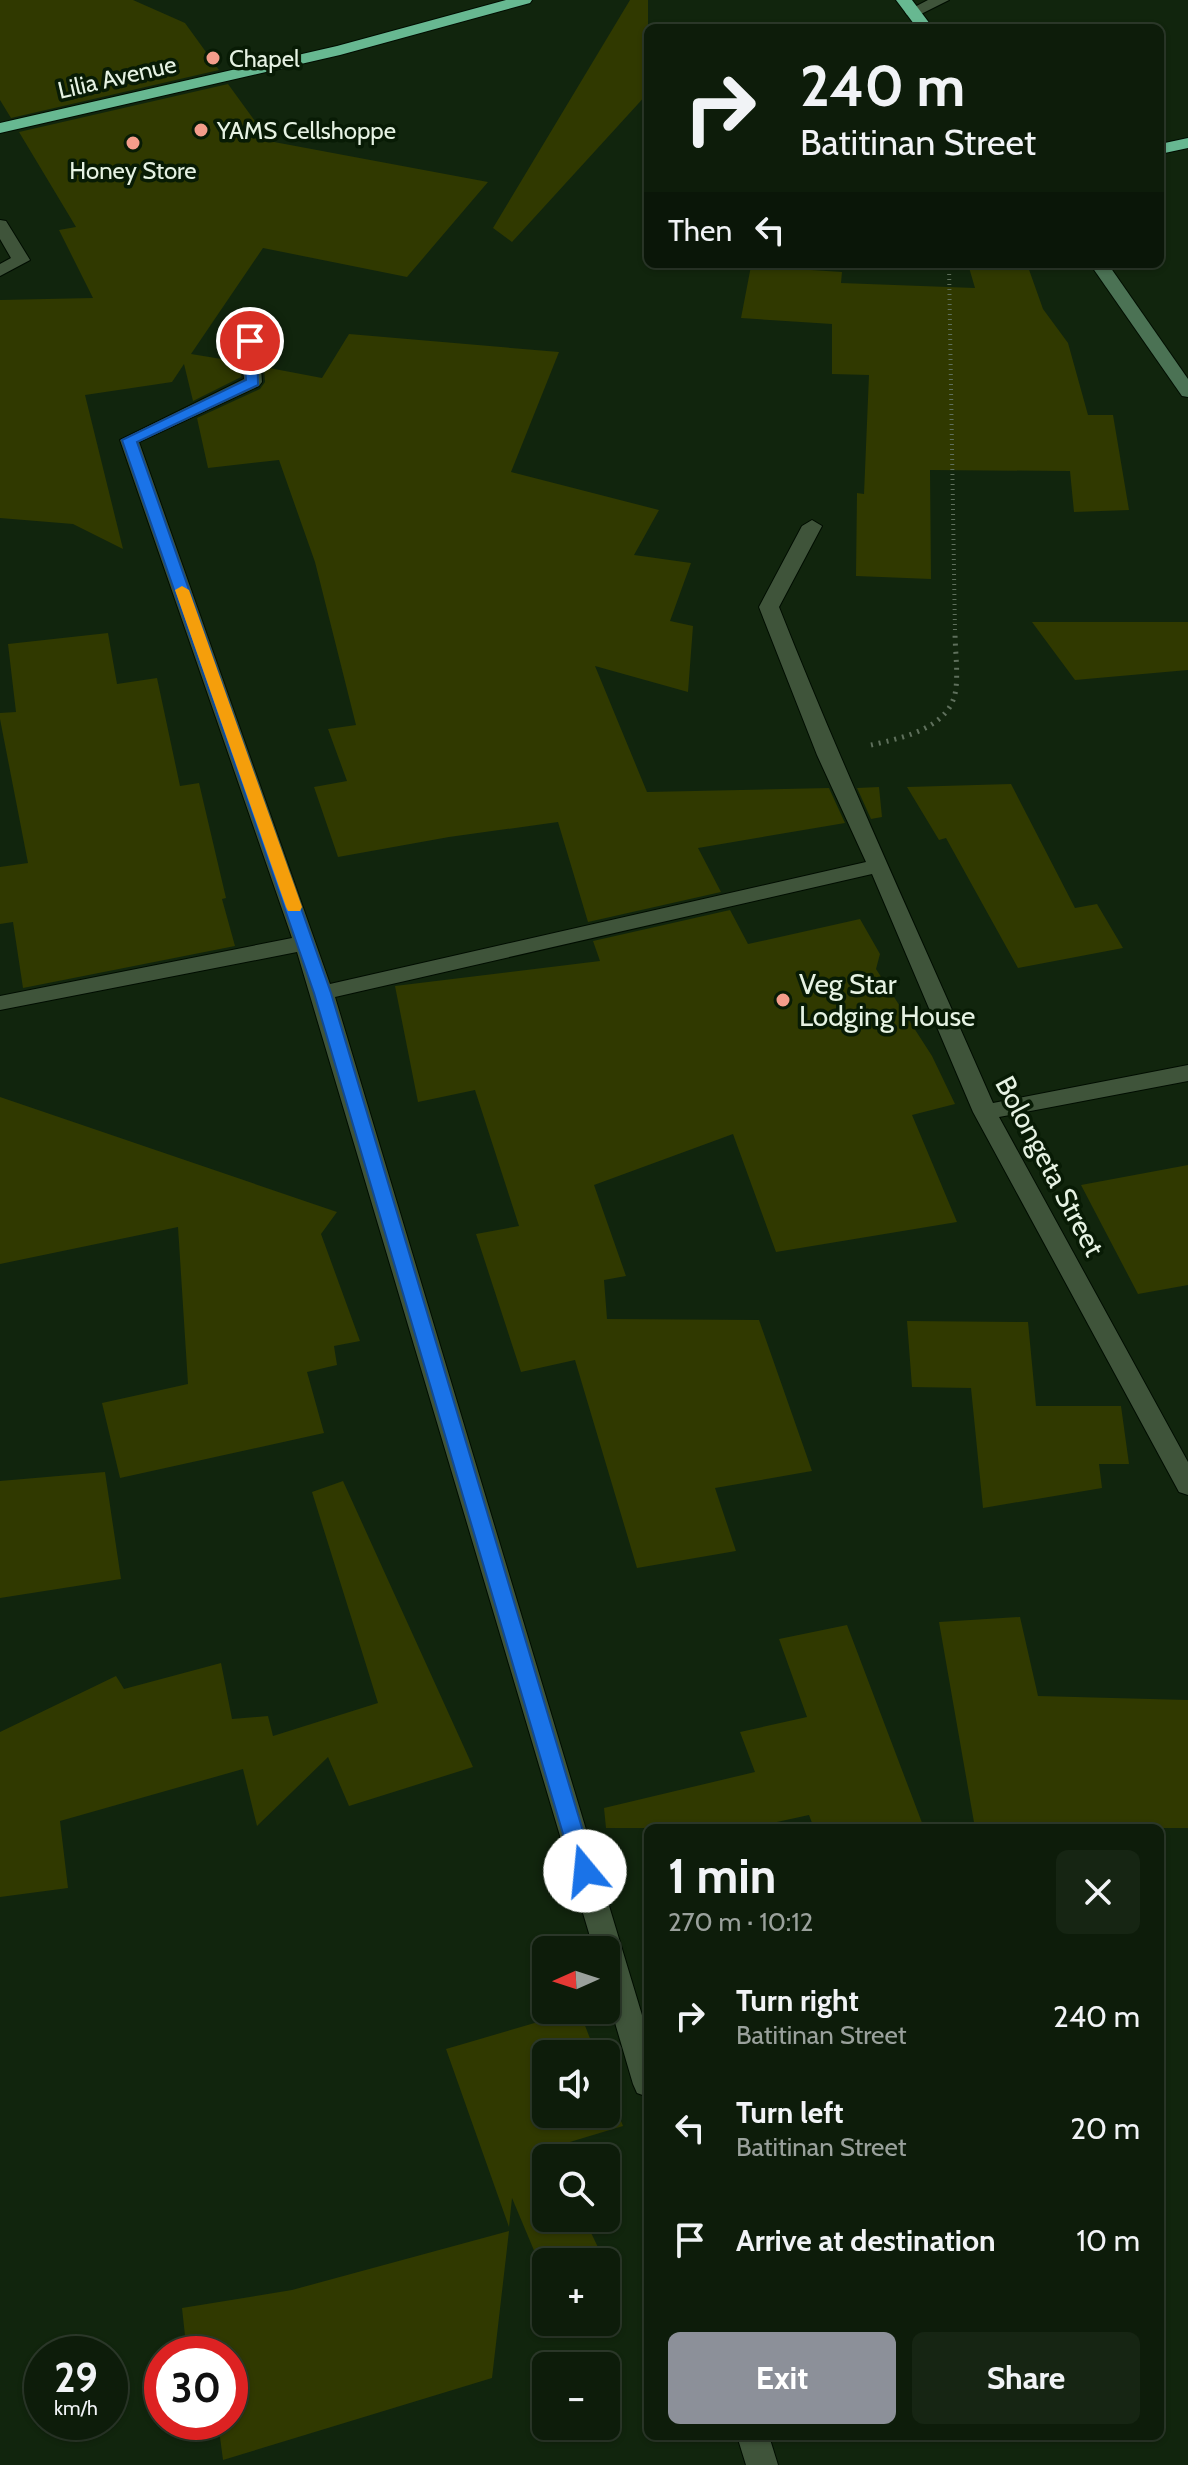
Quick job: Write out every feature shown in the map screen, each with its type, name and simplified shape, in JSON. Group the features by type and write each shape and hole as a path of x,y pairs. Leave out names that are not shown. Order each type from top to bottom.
{"highway":[{"name":"Lilia Avenue","path":"0,128 340,50 524,0"},
{"path":"908,6 922,24"},
{"path":"1164,134 1187,140"}],"street":[{"path":"908,6 941,0"},
{"path":"1164,149 1187,140"},
{"path":"0,225 21,260 0,271"},
{"path":"1102,268 1188,392"},
{"path":"250,341 253,382 129,440 322,993 644,2071"},
{"name":"Bolongeta Street","path":"812,526 769,607 827,755 879,866 985,1112 1188,1485"},
{"path":"322,993 879,866"},
{"path":"0,1003 305,943"},
{"path":"985,1112 1188,1073"},
{"path":"754,2440 762,2465"}],"path":[{"path":"827,755 932,727 947,713 956,692 949,268"}],"building":[{"path":"0,0 133,0 185,23 219,70 11,118 0,100"},
{"path":"630,0 648,0 648,24 644,24 644,97 512,242 493,228"},
{"path":"228,84 263,132 242,136 488,182 407,277 263,248 191,354 240,362 241,377 193,401 184,364 172,382 85,395 123,549 73,524 0,518 0,300 93,298 59,230 76,227 19,132"},
{"path":"751,268 842,272 841,283 975,288 969,268 1028,268 1043,309 1068,343 1088,415 1113,415 1129,510 1074,512 1070,471 930,470 931,579 856,576 857,493 864,494 869,375 832,374 832,324 741,318"},
{"path":"349,334 559,352 511,472 659,510 634,555 691,563 670,621 693,626 688,692 595,666 647,792 829,788 845,823 698,848 721,892 588,922 558,822 338,857 314,787 347,781 328,729 356,725 315,562 279,460 208,468 197,418 260,389 265,382 264,367 322,378"},
{"path":"1032,622 1188,622 1188,670 1075,680"},
{"path":"108,633 117,684 157,678 180,786 199,783 226,898 222,899 235,946 23,988 13,922 0,924 0,867 28,863 0,719 0,713 16,712 8,644"},
{"path":"1011,784 1075,908 1097,904 1123,948 1018,968 946,838 939,840 907,787"},
{"path":"879,787 882,817 871,819 857,788"},
{"path":"730,910 748,944 860,919 880,954 876,969 932,1056 955,1104 912,1115 957,1222 776,1252 733,1134 594,1185 626,1276 604,1280 607,1319 759,1320 812,1471 715,1488 736,1551 637,1568 575,1360 521,1372 476,1234 519,1226 475,1090 418,1102 395,986 600,961 593,941"},
{"path":"0,1097 337,1212 321,1234 360,1341 334,1346 337,1365 307,1372 324,1433 120,1478 102,1403 188,1384 178,1227 0,1264"},
{"path":"1188,1165 1188,1285 1138,1294 1081,1185"},
{"path":"907,1321 1028,1322 1036,1406 1121,1406 1129,1464 1099,1464 1102,1488 983,1508 971,1388 912,1387"},
{"path":"105,1472 121,1579 0,1598 0,1481"},
{"path":"343,1481 473,1767 349,1806 328,1757 257,1826 243,1769 60,1821 68,1888 0,1897 0,1732 116,1676 124,1689 221,1663 232,1719 268,1716 273,1736 378,1703 312,1492"},
{"path":"1020,1617 1038,1696 1188,1700 1188,1828 1164,1828 1164,1824 974,1824 939,1622"},
{"path":"847,1625 922,1824 812,1824 809,1815 768,1824 644,1824 644,1828 606,1828 604,1808 755,1772 740,1732 807,1717 779,1639"},
{"path":"532,2024 584,2024 591,2040 532,2040 532,2128 616,2128 563,2144 532,2144 532,2232 591,2232 598,2248 533,2248 512,2198 509,2227 446,2049"},
{"path":"509,2231 492,2378 223,2460 220,2440 248,2440 248,2336 185,2336 182,2308 292,2290"}],"slow traffic":[{"path":"182,590 294,907"}],"place":[{"name":"Chapel","path":"213,58"},
{"name":"YAMS Cellshoppe","path":"201,130"},
{"name":"Honey Store","path":"133,143"},
{"name":"Veg Star Lodging House","path":"783,1000"}],"route":[{"path":"250,341 253,382 129,440 322,993 585,1871"}]}
